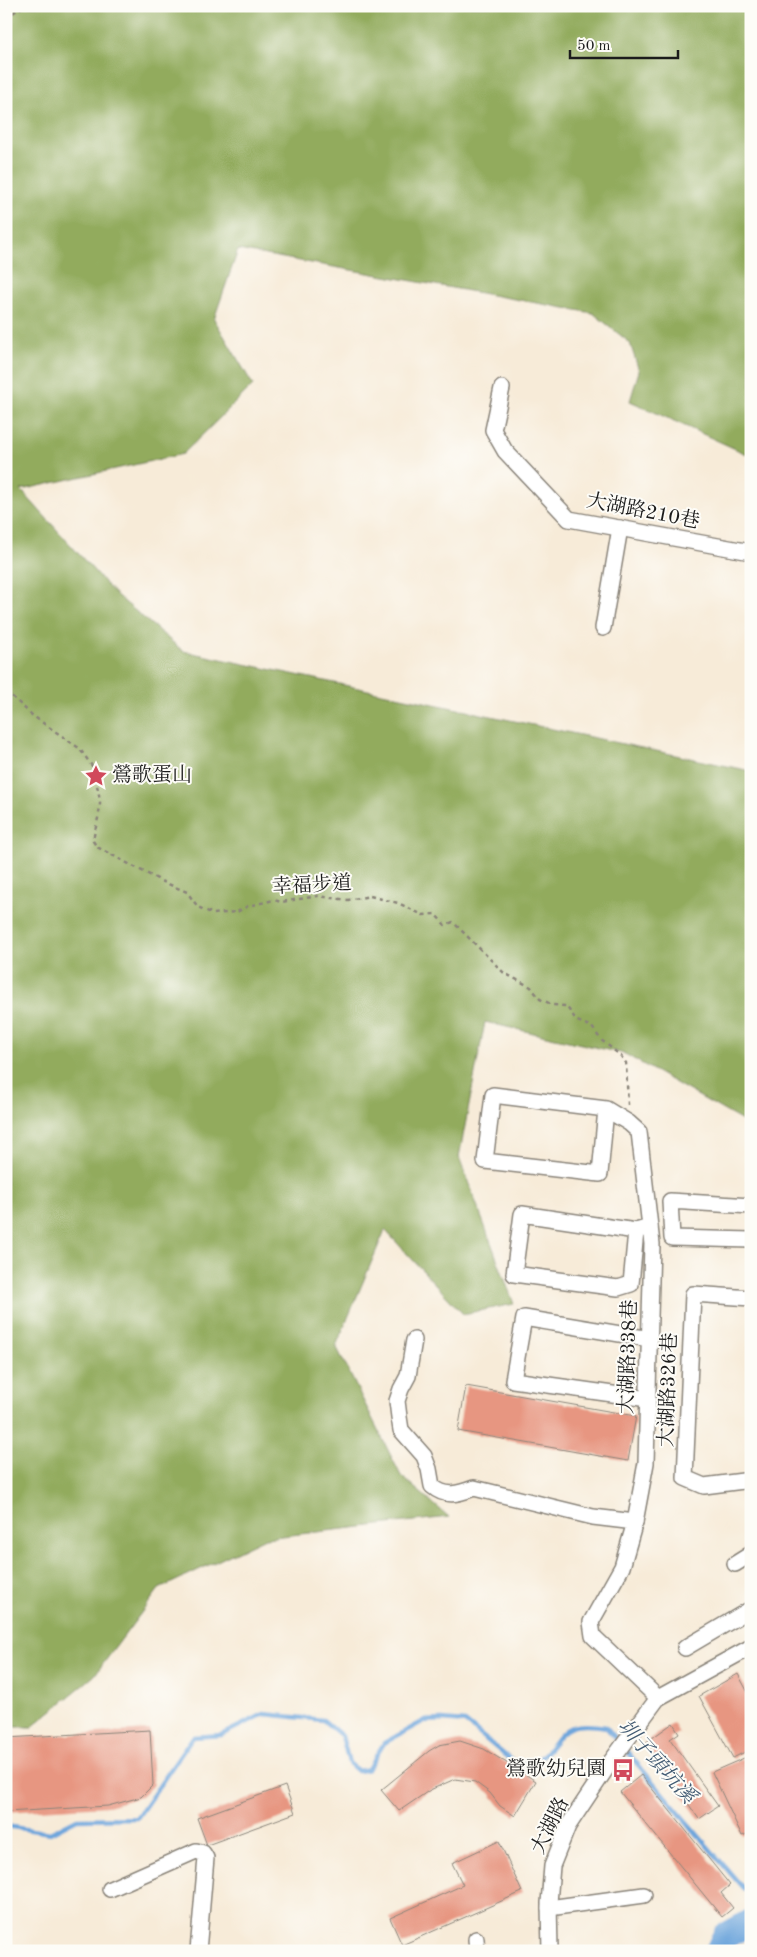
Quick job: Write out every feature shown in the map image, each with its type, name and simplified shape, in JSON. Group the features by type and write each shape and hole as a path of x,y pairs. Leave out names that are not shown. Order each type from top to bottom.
{"street":[{"name":"大湖路210巷","path":"502,388 492,430 505,451 569,519 751,552"},
{"path":"603,628 620,528"},
{"path":"606,1110 600,1174 485,1161 493,1095 606,1110 629,1123"},
{"name":"大湖路338巷","path":"629,1123 639,1132 643,1229 652,1244 646,1463 635,1522 622,1567 591,1622 593,1636 658,1698"},
{"path":"751,1206 670,1201 672,1238 751,1240"},
{"path":"522,1214 643,1229 631,1284 618,1288 514,1274 522,1214"},
{"name":"大湖路326巷","path":"751,1298 693,1294 685,1478 704,1486 751,1480"},
{"path":"648,1399 513,1380 524,1318 650,1338"},
{"path":"414,1340 408,1376 397,1402 399,1417 402,1430 424,1456 432,1486 439,1492 460,1494 474,1488 593,1517 635,1522"},
{"path":"735,1564 751,1554"},
{"path":"685,1648 751,1609"},
{"name":"大湖路","path":"550,1951 549,1908 552,1866 568,1826 612,1760 658,1698 751,1646"},
{"path":"110,1889 196,1850 204,1853 206,1858 198,1951"},
{"path":"549,1908 644,1895"}],"path":[{"path":"6,17 24,6"},
{"name":"幸福步道","path":"6,691 33,716 79,748 96,770 95,779 100,801 93,841 97,847 161,881 187,892 198,907 213,914 237,912 248,906 274,900 281,902 318,896 348,900 370,896 398,903 422,915 435,914 445,925 453,922 504,973 531,987 540,999 553,1005 566,1006 578,1021 592,1027 601,1040 620,1055 626,1062 629,1123"}],"green space":[{"path":"6,6 751,6 751,456 630,401 639,371 630,343 593,313 238,250 214,319 253,385 183,454 21,490 114,593 183,651 751,771 751,1126 625,1054 485,1022 459,1157 514,1304 463,1314 385,1230 336,1346 401,1476 449,1517 265,1538 159,1589 94,1676 32,1727 6,1727"}],"building":[{"path":"466,1386 636,1416 628,1461 458,1431"},
{"path":"738,1674 751,1698 751,1749 733,1758 699,1696"},
{"path":"673,1723 679,1733 670,1739 718,1806 699,1819 645,1743"},
{"path":"150,1730 153,1785 141,1797 108,1806 6,1812 6,1738"},
{"path":"460,1741 484,1749 536,1781 515,1816 500,1806 490,1793 475,1782 455,1779 430,1790 399,1811 381,1790 429,1751 439,1745"},
{"path":"751,1755 751,1832 742,1836 712,1772"},
{"path":"641,1775 730,1885 721,1893 733,1908 722,1917 620,1792"},
{"path":"285,1786 295,1813 207,1845 197,1818"},
{"path":"499,1841 522,1892 402,1945 390,1918 463,1885 452,1863"}],"waterway":[{"name":"圳子頭坑溪","path":"6,1826 50,1833 77,1819 137,1818 193,1737 221,1735 264,1714 323,1720 342,1736 349,1763 358,1771 368,1769 384,1743 424,1721 465,1722 512,1761 531,1765 567,1729 588,1725 606,1727 743,1888 751,1894"},
{"path":"718,1951 725,1936 751,1922"}],"place":[{"name":"鶯歌蛋山","path":"96,776"},
{"name":"鶯歌幼兒園","path":"623,1770"}]}
